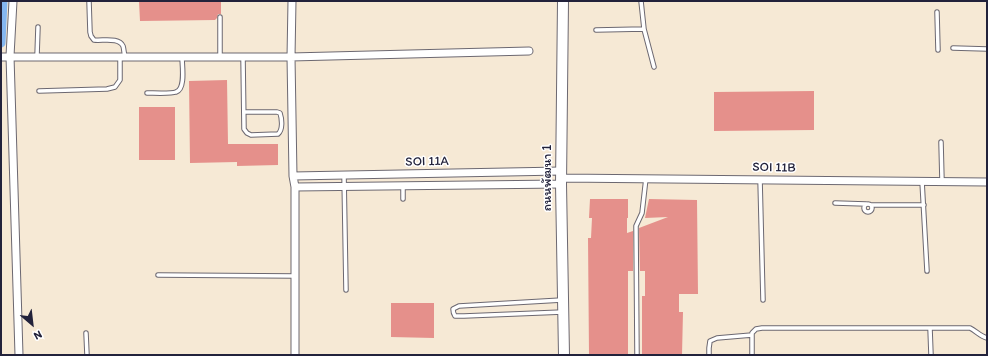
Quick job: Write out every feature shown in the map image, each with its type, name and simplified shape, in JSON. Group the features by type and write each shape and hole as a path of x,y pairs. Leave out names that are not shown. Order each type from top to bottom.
{"main road":[{"name":"ถนนพัฒนา 1","path":"562,1 561,177 564,355"}],"street":[{"path":"13,1 10,56 19,355"},
{"path":"292,1 291,57 293,176 295,187 295,355"},
{"path":"1,56 291,57 529,51"},
{"path":"420,174 420,185"},
{"name":"SOI 11A","path":"293,176 420,174 561,177"},
{"path":"365,175 365,186"},
{"path":"295,187 420,185 561,177"},
{"name":"SOI 11B","path":"561,177 987,182"}],"lane":[{"path":"39,91 108,89 115,87 120,80 123,45 116,40 94,40 90,32 89,1"},
{"path":"641,1 644,29 654,67"},
{"path":"937,12 938,50"},
{"path":"220,17 220,57"},
{"path":"37,56 38,27"},
{"path":"596,30 644,29"},
{"path":"953,48 987,49"},
{"path":"147,93 176,92 181,89 182,57"},
{"path":"243,57 244,129 251,135 278,134 280,132 280,113 244,112"},
{"path":"941,142 942,181"},
{"path":"344,175 346,290"},
{"path":"637,355 636,226 642,213 646,178"},
{"path":"760,180 762,300"},
{"path":"922,181 927,271"},
{"path":"403,185 403,199"},
{"path":"835,203 870,204 871,206 924,204"},
{"path":"866,204 864,208 868,212 871,209 871,206"},
{"path":"158,275 295,276"},
{"path":"563,300 459,306 453,309 453,314 455,316 460,316 563,312"},
{"path":"752,355 752,333 756,329 762,328 970,328 987,338"},
{"path":"930,328 931,355"},
{"path":"86,333 87,355"},
{"path":"709,355 710,341 717,338 752,334"}],"building":[{"path":"139,1 221,1 221,14 218,14 215,20 140,21"},
{"path":"227,80 228,144 278,144 278,165 237,166 237,162 190,163 189,81"},
{"path":"814,91 814,130 714,131 714,92"},
{"path":"139,107 175,107 175,160 139,160"},
{"path":"590,199 628,199 627,233 633,231 633,271 628,271 628,355 589,355 588,238 591,238 592,218 589,218"},
{"path":"649,199 697,200 698,294 679,294 679,312 683,312 682,355 642,355 642,296 645,296 645,271 640,271 639,228 668,217 645,218"},
{"path":"391,303 434,303 434,338 391,337"}],"waterway":[{"path":"1,43 3,1"}]}
